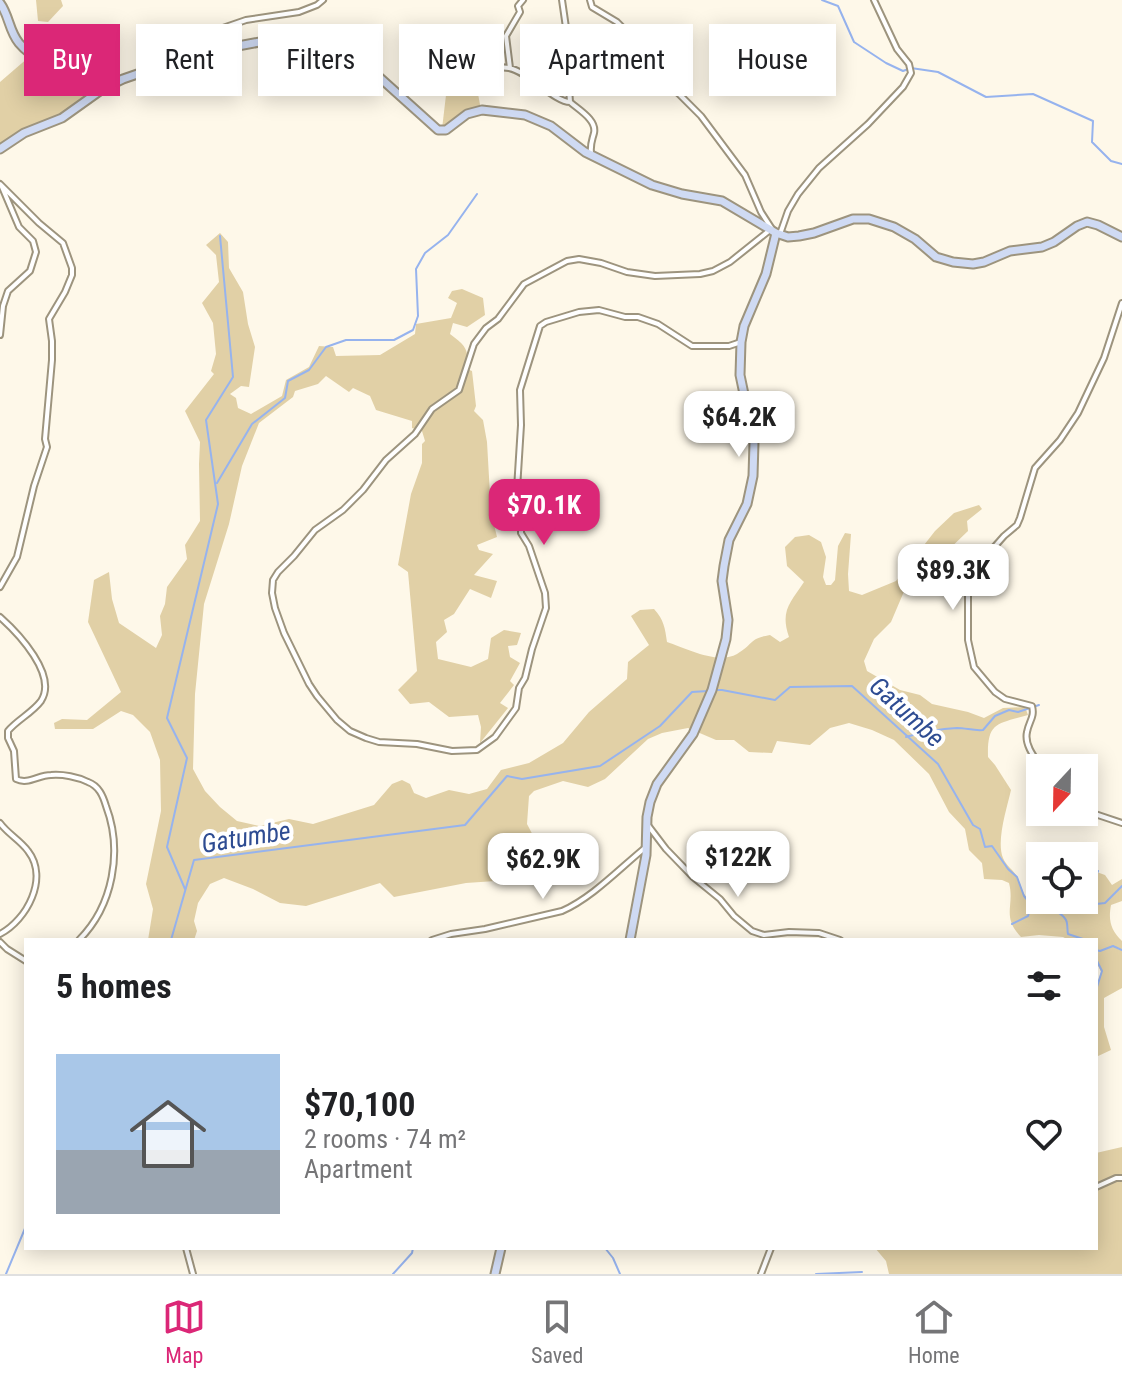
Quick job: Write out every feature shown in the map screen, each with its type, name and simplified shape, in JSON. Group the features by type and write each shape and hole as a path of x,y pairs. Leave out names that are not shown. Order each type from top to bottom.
{"main road":[{"path":"0,3 12,33 24,48"},
{"path":"242,45 265,41 297,43 344,57 378,76 438,130 446,130 467,114 482,110 525,115 551,126 578,148 659,188 722,201 775,233 788,237 814,233 853,219 869,219 905,233 936,257 973,264 1010,251 1042,247 1087,222 1122,237"},
{"path":"0,149 24,133 62,118 93,96"},
{"path":"630,938 647,845 648,810 652,795 693,734 712,690 726,639 728,620 722,581 725,556 729,540 747,504 753,476 754,442 740,375 741,342 744,326 769,265 775,233"},
{"path":"495,1274 501,1250"}],"street":[{"path":"234,24 299,12 323,0"},
{"path":"510,68 506,36 520,12 518,6 523,0"},
{"path":"562,0 570,55 570,102"},
{"path":"590,0 592,7 617,22 633,39 654,74 701,116 745,175 775,233"},
{"path":"741,342 729,346 692,346 658,324 599,310 579,312 540,326 520,390 521,425 515,497 521,533 529,546 545,593 546,608 525,678 519,688 516,708 495,737 469,752 379,742 350,731 337,720 309,684 284,633 272,593 275,575 315,530 343,510 363,490 386,460 415,434 432,409 457,393 474,344 498,319 521,287 567,261 579,259 655,276 706,273 730,262 775,233 798,194 819,168 852,141 908,79 910,69 874,0"},
{"path":"504,68 510,68 564,102 570,102 594,123 590,144 592,155"},
{"path":"0,184 19,227 33,241 36,252 30,271 8,291 0,335"},
{"path":"0,184 63,243 73,273 49,319 53,356 45,439 47,447 17,557 0,587"},
{"path":"1032,754 1026,736 1033,707 1000,697 974,667 968,640 968,591 981,562 1017,525 1035,468 1060,440 1078,413 1104,358 1122,303"},
{"path":"0,617 38,663 46,685 43,699 8,731 16,758 16,779 26,782 48,775 87,781 102,794 114,830 111,880 105,900 93,925 81,938"},
{"path":"1098,815 1122,823"},
{"path":"0,823 30,855 37,880 22,916 0,934"},
{"path":"647,824 693,877 752,931 764,935 819,933 834,938"},
{"path":"438,938 570,908 647,845"},
{"path":"0,942 24,960"},
{"path":"1098,1186 1122,1178"},
{"path":"187,1250 193,1274"},
{"path":"761,1274 770,1250"}],"shaded area":[{"path":"36,0 61,0 63,6 48,22 38,21"},
{"path":"24,61 24,96 89,96 62,116 0,147 0,82"},
{"path":"446,96 478,96 481,110 442,129"},
{"path":"220,233 228,242 229,268 243,292 255,347 249,387 241,386 230,394 236,398 238,408 251,414 282,396 286,380 309,367 319,346 333,347 336,356 380,355 415,334 416,324 451,318 457,303 448,298 452,291 462,289 483,298 485,315 467,327 453,323 450,334 465,348 467,369 472,371 474,411 483,420 487,442 491,512 497,537 477,545 479,550 493,554 474,575 497,581 491,598 470,589 454,614 444,620 447,632 436,642 438,659 471,667 488,659 491,638 504,630 521,633 517,645 508,646 510,657 520,663 510,681 514,685 500,703 508,708 480,743 478,715 449,717 429,702 410,704 398,690 417,671 408,572 398,565 411,494 422,463 422,444 425,441 422,431 412,428 412,421 376,410 370,396 353,388 349,392 326,376 318,384 295,391 293,397 259,423 242,466 229,524 204,604 195,694 193,769 205,791 220,807 237,821 259,826 289,819 313,824 374,805 392,784 402,780 410,784 414,793 426,798 449,790 469,794 487,789 501,770 529,763 563,743 589,712 627,679 628,662 649,645 631,616 640,610 654,609 664,624 667,642 711,657 729,657 754,640 770,635 780,642 789,637 786,614 804,582 787,566 785,547 795,537 809,535 821,542 826,557 823,577 826,585 831,585 835,580 838,546 845,533 851,534 849,591 862,595 896,581 935,531 954,513 979,505 982,509 967,521 968,531 943,555 923,560 911,575 891,622 874,639 864,661 867,671 900,690 920,695 932,704 984,718 1003,708 1025,707 1028,715 1001,723 989,737 988,757 1011,790 1001,851 1026,896 1026,914 1098,914 1098,872 1105,875 1112,885 1122,879 1122,901 1111,905 1110,921 1122,941 1122,988 1104,998 1104,1027 1111,1050 1098,1056 1098,982 1101,972 1098,965 1098,938 1021,937 1010,917 1009,883 984,879 982,863 969,850 965,829 949,812 929,774 894,740 849,723 830,728 810,745 777,741 772,753 749,752 734,740 716,740 688,728 662,733 648,739 605,779 588,787 563,781 534,791 529,796 527,824 552,863 549,873 540,878 466,883 394,897 380,883 306,906 280,903 224,878 210,884 198,903 195,938 148,938 153,909 146,884 161,811 160,760 150,732 133,715 121,711 93,729 55,729 54,723 62,719 87,720 121,692 88,622 94,580 109,572 119,623 156,648 162,635 160,616 167,587 187,559 185,545 200,521 200,442 185,411 214,374 211,371 216,354 213,323 202,303 219,282 216,255 206,245"},
{"path":"1122,1147 1122,1274 889,1274 886,1261 877,1250 1098,1250 1098,1153"}],"waterway":[{"path":"822,0 838,6 854,42 886,63 903,71 911,68 938,72 986,97 1033,94 1093,121 1092,142 1111,161 1122,164"},
{"path":"217,483 252,424 285,398 288,381 309,370 326,347 346,340 394,340 413,330 418,316 416,269 425,253 448,235 477,194"},
{"path":"185,889 167,847 187,758 167,718 218,504 206,420 233,377 220,236"},
{"name":"Gatumbe","path":"714,690 775,700 790,687 852,686 938,764 973,825 980,829 985,847 992,846 1017,877 1029,902 1039,903 1047,909 1050,906 1061,908 1105,903 1122,886"},
{"name":"Gatumbe","path":"172,938 194,860 465,825 507,776 522,779 600,766 660,726 692,692 708,691"},
{"path":"906,737 950,728 983,730 995,716 1009,710 1018,712 1039,705"},
{"path":"1012,924 1029,914"},
{"path":"1061,914 1066,920 1068,934 1080,938"},
{"path":"1098,950 1113,946 1122,950"},
{"path":"1098,963 1102,971 1098,984"},
{"name":"Gatumbe","path":"6,1274 24,1231"},
{"path":"393,1274 413,1250"},
{"path":"607,1250 620,1274"},
{"path":"816,1274 862,1272"}]}
